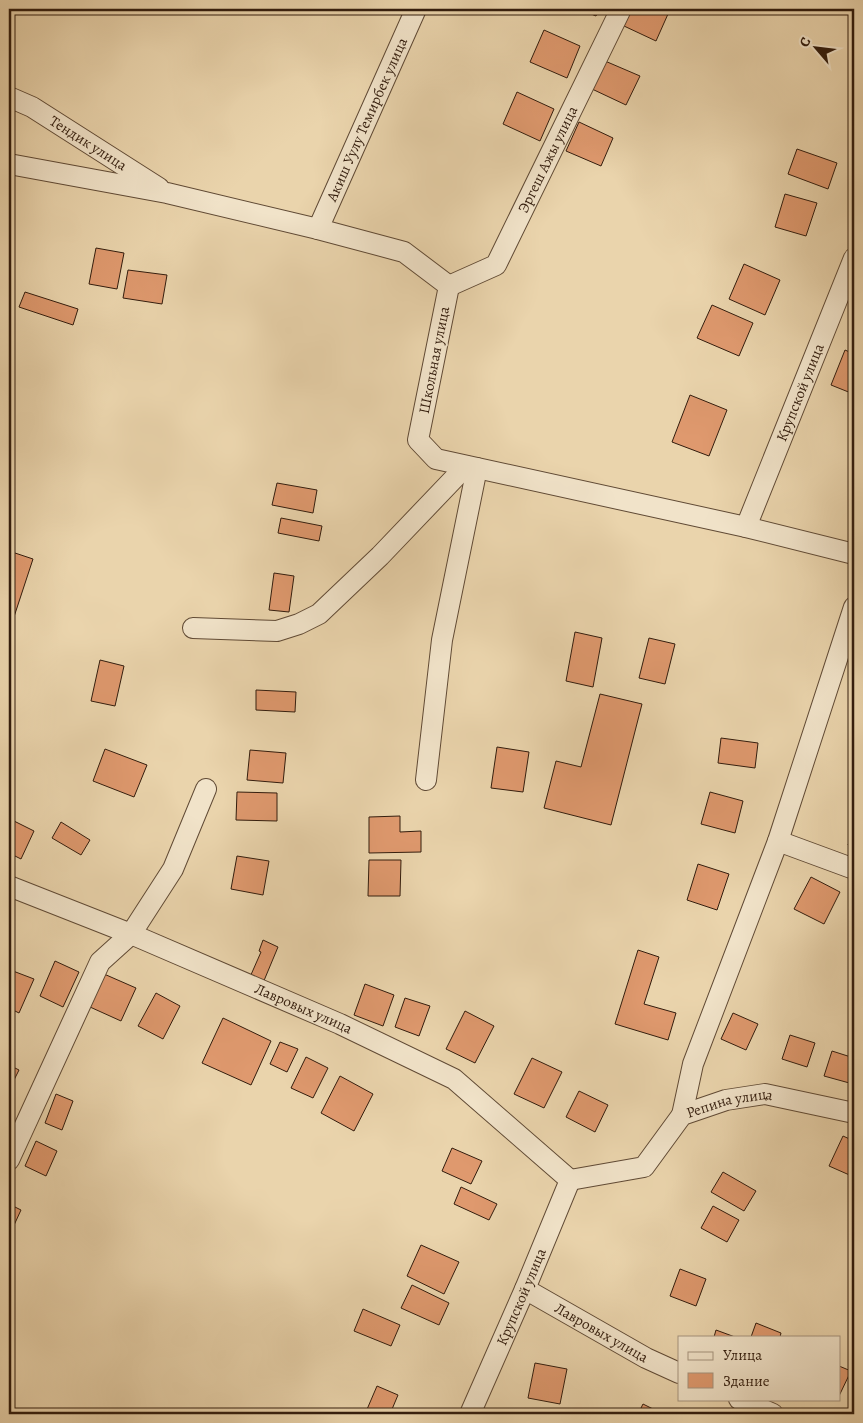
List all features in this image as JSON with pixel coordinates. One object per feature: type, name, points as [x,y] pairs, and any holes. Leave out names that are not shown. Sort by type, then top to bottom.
[{"type":"street","name":"Эргеш Ажы улица","points":[[449,286],[496,265],[621,9]]},
{"type":"street","name":"Акиш Уулу Темирбек улица","points":[[318,229],[412,10]]},
{"type":"street","name":"Тендик улица","points":[[9,96],[32,107],[167,193]]},
{"type":"street","name":"Школьная улица","points":[[9,164],[167,193],[318,229],[404,252],[449,286],[418,440],[436,459],[746,527],[854,554]]},
{"type":"street","name":"Крупской улица","points":[[746,527],[854,258]]},
{"type":"street","points":[[193,628],[277,631],[299,624],[319,614],[472,467]]},
{"type":"street","points":[[426,780],[442,640],[472,467]]},
{"type":"street","points":[[682,1115],[693,1064],[778,841],[854,607]]},
{"type":"street","points":[[9,1160],[100,962],[131,934],[173,869],[206,789]]},
{"type":"street","points":[[778,841],[854,869]]},
{"type":"street","name":"Лавровых улица","points":[[9,886],[131,934],[340,1024],[454,1080],[570,1180]]},
{"type":"street","name":"Репина улица","points":[[570,1180],[644,1167],[682,1115],[726,1100],[765,1094],[854,1114]]},
{"type":"street","name":"Крупской улица","points":[[470,1414],[570,1180]]},
{"type":"street","name":"Лавровых улица","points":[[525,1289],[646,1358],[678,1373]]},
{"type":"street","points":[[741,1400],[773,1414]]},
{"type":"building","points":[[579,9],[600,9],[596,16]]},
{"type":"building","points":[[632,9],[658,9],[668,14],[656,41],[624,26]]},
{"type":"building","points":[[544,30],[580,46],[567,78],[530,62]]},
{"type":"building","points":[[605,61],[640,76],[626,105],[592,89]]},
{"type":"building","points":[[517,92],[554,109],[540,141],[503,124]]},
{"type":"building","points":[[579,122],[613,138],[601,166],[566,151]]},
{"type":"building","points":[[797,149],[837,163],[828,189],[788,174]]},
{"type":"building","points":[[785,194],[817,203],[806,236],[775,227]]},
{"type":"building","points":[[96,248],[124,253],[117,289],[89,284]]},
{"type":"building","points":[[744,264],[780,280],[765,315],[729,299]]},
{"type":"building","points":[[128,270],[167,275],[162,304],[123,298]]},
{"type":"building","points":[[25,292],[78,309],[73,325],[19,307]]},
{"type":"building","points":[[712,305],[753,323],[739,356],[697,338]]},
{"type":"building","points":[[845,350],[854,354],[854,384],[851,393],[831,385]]},
{"type":"building","points":[[690,395],[727,410],[709,456],[672,442]]},
{"type":"building","points":[[277,483],[317,490],[313,513],[272,505]]},
{"type":"building","points":[[281,518],[322,526],[319,541],[278,533]]},
{"type":"building","points":[[9,551],[33,559],[9,632]]},
{"type":"building","points":[[274,573],[294,576],[289,612],[269,610]]},
{"type":"building","points":[[575,632],[602,638],[593,687],[566,681]]},
{"type":"building","points":[[649,638],[675,644],[665,684],[639,678]]},
{"type":"building","points":[[100,660],[124,666],[115,706],[91,701]]},
{"type":"building","points":[[256,690],[296,692],[295,712],[256,710]]},
{"type":"building","points":[[600,694],[642,704],[611,825],[544,808],[556,761],[581,767]]},
{"type":"building","points":[[721,738],[758,743],[755,768],[718,763]]},
{"type":"building","points":[[497,747],[529,752],[523,792],[491,788]]},
{"type":"building","points":[[105,749],[147,765],[134,797],[93,781]]},
{"type":"building","points":[[250,750],[286,753],[283,783],[247,780]]},
{"type":"building","points":[[237,792],[277,793],[277,821],[236,820]]},
{"type":"building","points":[[710,792],[743,801],[735,833],[701,824]]},
{"type":"building","points":[[400,816],[400,832],[421,831],[421,852],[369,853],[369,817]]},
{"type":"building","points":[[12,820],[34,831],[21,859],[9,853],[9,826]]},
{"type":"building","points":[[61,822],[90,840],[81,855],[52,838]]},
{"type":"building","points":[[854,827],[854,847],[848,845]]},
{"type":"building","points":[[237,856],[269,861],[263,895],[231,889]]},
{"type":"building","points":[[369,860],[401,860],[400,896],[368,896]]},
{"type":"building","points":[[698,864],[729,874],[717,910],[687,900]]},
{"type":"building","points":[[811,877],[840,892],[824,924],[794,909]]},
{"type":"building","points":[[263,940],[278,947],[263,983],[250,977],[261,952],[259,951]]},
{"type":"building","points":[[638,950],[659,957],[644,1004],[676,1013],[668,1040],[615,1024]]},
{"type":"building","points":[[55,961],[79,972],[63,1007],[40,996]]},
{"type":"building","points":[[13,971],[34,979],[19,1013],[9,1008],[9,982]]},
{"type":"building","points":[[104,974],[136,988],[121,1021],[90,1007]]},
{"type":"building","points":[[365,984],[394,995],[383,1026],[354,1015]]},
{"type":"building","points":[[156,993],[180,1006],[163,1039],[138,1026]]},
{"type":"building","points":[[405,998],[430,1006],[419,1036],[395,1027]]},
{"type":"building","points":[[465,1011],[494,1026],[475,1063],[446,1049]]},
{"type":"building","points":[[733,1013],[758,1024],[746,1050],[721,1039]]},
{"type":"building","points":[[223,1018],[271,1041],[251,1085],[202,1063]]},
{"type":"building","points":[[790,1035],[815,1043],[807,1067],[782,1059]]},
{"type":"building","points":[[280,1042],[298,1049],[287,1072],[270,1064]]},
{"type":"building","points":[[832,1051],[854,1058],[853,1084],[824,1076]]},
{"type":"building","points":[[306,1057],[328,1068],[313,1098],[291,1088]]},
{"type":"building","points":[[532,1058],[562,1072],[544,1108],[514,1094]]},
{"type":"building","points":[[9,1065],[19,1070],[9,1090]]},
{"type":"building","points":[[340,1076],[373,1094],[354,1131],[321,1113]]},
{"type":"building","points":[[579,1091],[608,1105],[595,1132],[566,1117]]},
{"type":"building","points":[[56,1094],[73,1101],[62,1130],[45,1123]]},
{"type":"building","points":[[843,1136],[854,1141],[854,1177],[829,1166]]},
{"type":"building","points":[[36,1141],[57,1151],[46,1176],[25,1166]]},
{"type":"building","points":[[452,1148],[482,1161],[471,1184],[442,1171]]},
{"type":"building","points":[[723,1172],[756,1191],[744,1211],[711,1192]]},
{"type":"building","points":[[461,1187],[497,1204],[489,1220],[454,1204]]},
{"type":"building","points":[[9,1204],[21,1210],[9,1236]]},
{"type":"building","points":[[713,1206],[739,1220],[727,1242],[701,1228]]},
{"type":"building","points":[[421,1245],[459,1262],[444,1294],[407,1276]]},
{"type":"building","points":[[680,1269],[706,1279],[696,1306],[670,1296]]},
{"type":"building","points":[[412,1285],[449,1303],[439,1325],[401,1308]]},
{"type":"building","points":[[363,1309],[400,1325],[391,1346],[354,1331]]},
{"type":"building","points":[[756,1323],[781,1333],[780,1336],[751,1336]]},
{"type":"building","points":[[716,1330],[732,1336],[714,1336]]},
{"type":"building","points":[[535,1363],[567,1369],[560,1404],[528,1398]]},
{"type":"building","points":[[840,1366],[851,1371],[840,1394]]},
{"type":"building","points":[[377,1386],[398,1395],[390,1414],[365,1414]]},
{"type":"building","points":[[643,1404],[663,1414],[638,1414]]}]
